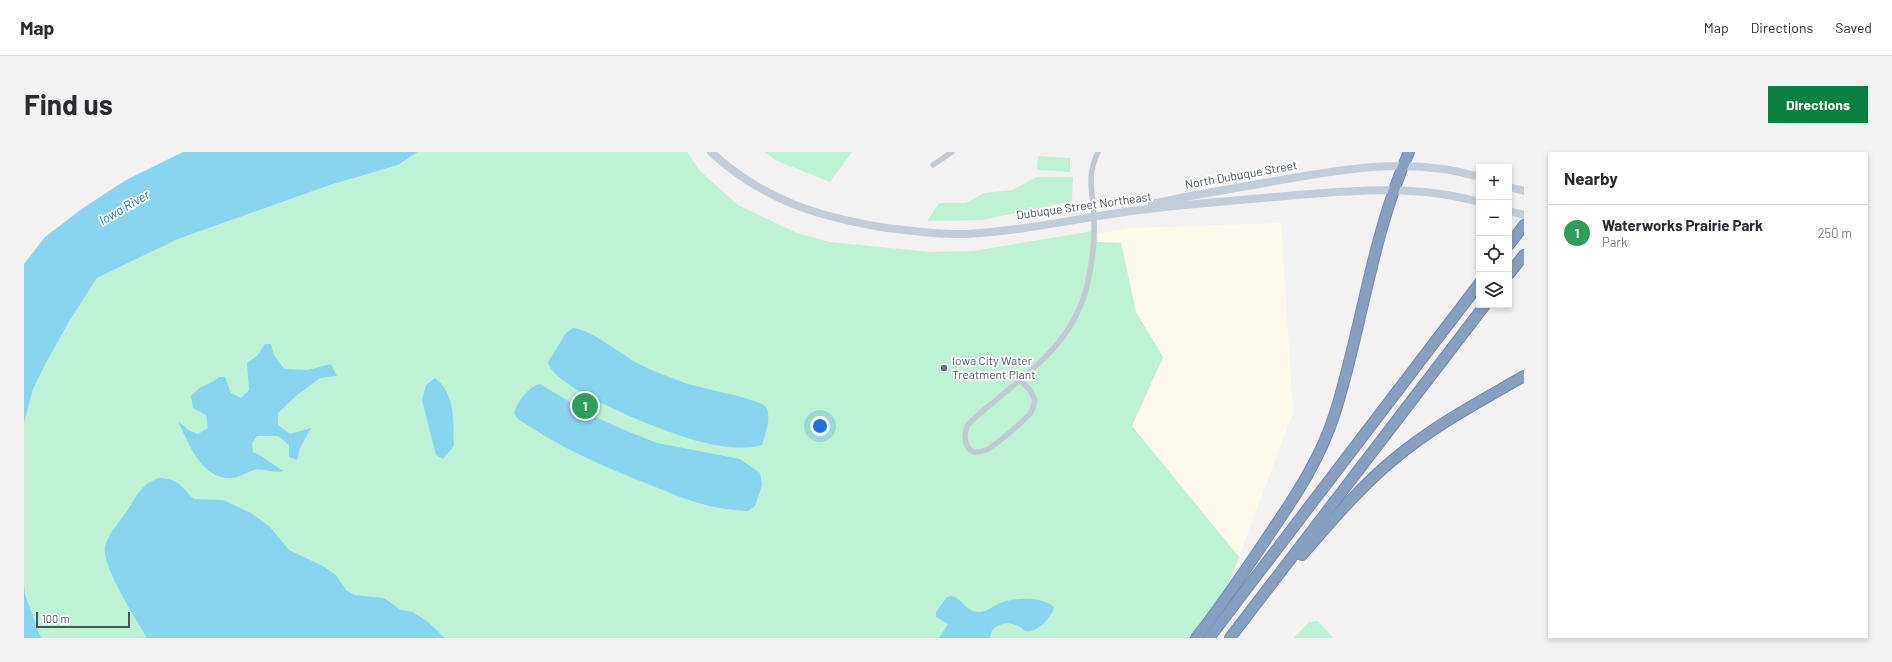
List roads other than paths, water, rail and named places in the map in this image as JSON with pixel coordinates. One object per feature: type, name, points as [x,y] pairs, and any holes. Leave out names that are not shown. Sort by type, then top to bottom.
[{"type":"highway","points":[[1196,638],[1248,568],[1305,481],[1319,454],[1335,413],[1393,189],[1409,152]]},
{"type":"highway","points":[[1512,241],[1524,225]]},
{"type":"highway","points":[[1511,272],[1524,255]]},
{"type":"highway","points":[[1209,638],[1476,288]]},
{"type":"highway","points":[[1233,634],[1483,308]]},
{"type":"highway","points":[[1233,634],[1349,502],[1373,477],[1411,445],[1433,430],[1524,376]]},
{"type":"main road","name":"Dubuque Street Northeast","points":[[711,152],[758,187],[785,202],[818,214],[859,224],[911,231],[965,234],[1041,226],[1104,215],[1200,204],[1323,193],[1393,189],[1442,194],[1476,201]]},
{"type":"main road","name":"North Dubuque Street","points":[[1104,215],[1158,202],[1316,174],[1362,168],[1402,166],[1437,168],[1476,176]]},
{"type":"main road","points":[[1512,212],[1524,215]]},
{"type":"street","points":[[933,164],[952,152]]},
{"type":"street","points":[[1021,381],[1030,390],[1035,400],[1031,412],[988,450],[979,452],[970,450],[964,444],[964,434],[967,426],[1021,381],[1048,356],[1067,331],[1079,309],[1086,287],[1090,266],[1094,217],[1090,181],[1098,152]]},
{"type":"water","name":"Iowa River","points":[[183,152],[418,152],[398,165],[330,185],[178,239],[97,278],[70,320],[47,361],[33,389],[24,423],[24,264],[45,237],[83,208],[126,180]]},
{"type":"water","points":[[573,328],[588,333],[605,342],[637,363],[661,374],[685,383],[741,397],[766,407],[768,411],[768,421],[762,445],[754,447],[732,447],[710,444],[688,438],[616,410],[591,398],[570,385],[555,373],[548,362],[566,333]]},
{"type":"water","points":[[265,344],[271,344],[274,355],[284,369],[308,370],[331,364],[337,376],[320,378],[296,396],[278,413],[278,425],[290,434],[311,428],[300,448],[297,460],[289,457],[289,445],[278,436],[257,436],[252,443],[253,452],[284,471],[276,472],[254,470],[233,478],[213,474],[198,459],[192,450],[178,421],[188,430],[198,434],[208,428],[206,415],[193,408],[191,396],[201,387],[219,377],[225,377],[231,393],[241,398],[249,390],[247,363],[257,356]]},
{"type":"water","points":[[435,378],[447,392],[453,418],[454,446],[443,459],[436,455],[422,400],[426,385]]},
{"type":"water","points":[[540,384],[595,417],[657,443],[740,459],[760,473],[762,485],[755,506],[748,511],[733,510],[708,506],[696,502],[614,470],[565,447],[533,429],[518,419],[514,413],[524,395],[531,388]]},
{"type":"water","points":[[159,478],[176,482],[194,499],[223,500],[251,513],[270,527],[289,550],[323,566],[336,575],[346,590],[354,595],[384,598],[401,610],[413,612],[428,622],[445,638],[147,638],[128,606],[108,566],[105,555],[105,547],[112,531],[141,490],[153,480]]},
{"type":"water","points":[[24,580],[25,594],[41,638],[24,638]]},
{"type":"water","points":[[952,596],[970,610],[978,612],[986,611],[995,605],[1004,602],[1019,599],[1035,599],[1048,603],[1054,607],[1047,620],[1034,630],[1025,631],[1020,627],[1005,623],[992,630],[990,638],[939,638],[948,624],[936,617],[936,612],[947,597]]},
{"type":"place","name":"Iowa City Water Treatment Plant","points":[[944,368]]},
{"type":"place","name":"Waterworks Prairie Park","points":[[585,406]]}]
